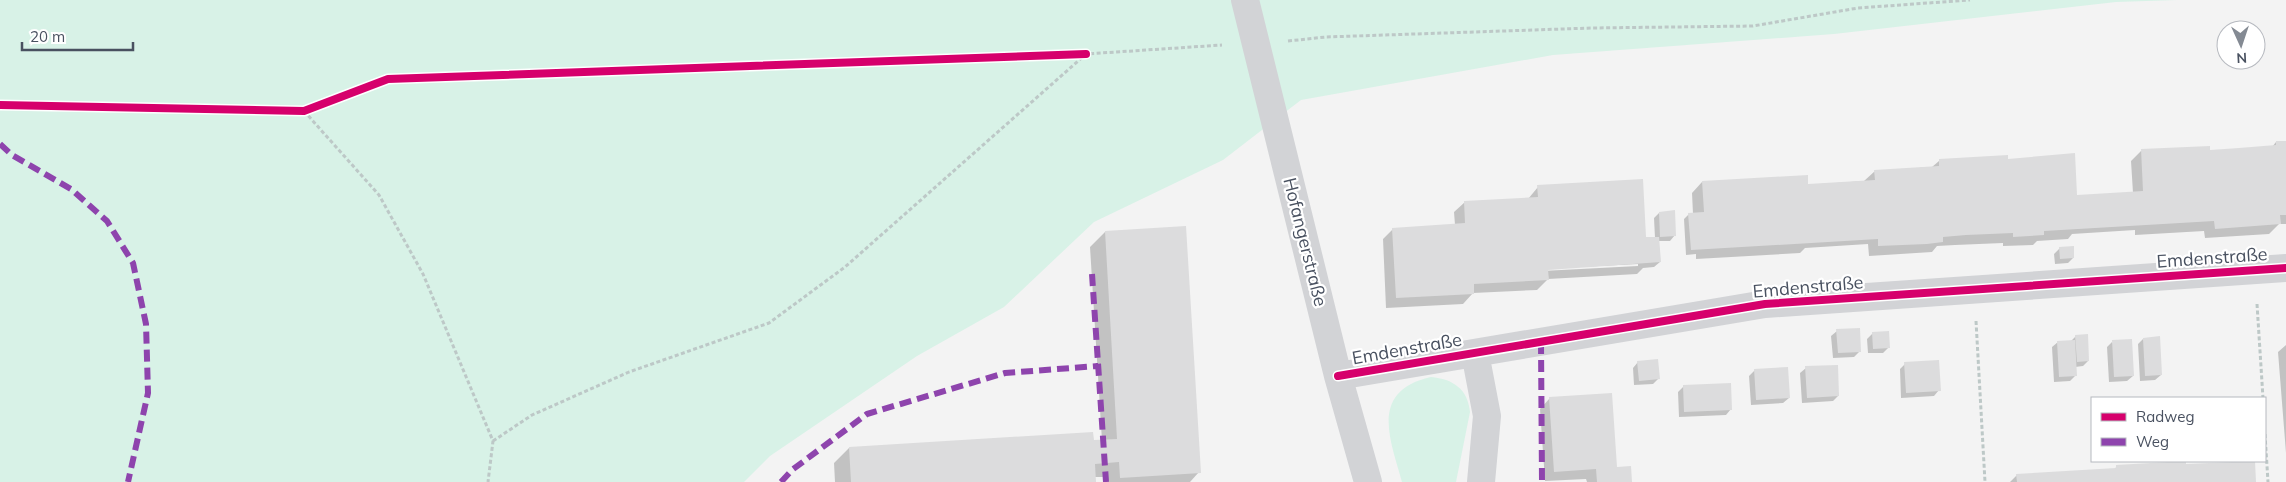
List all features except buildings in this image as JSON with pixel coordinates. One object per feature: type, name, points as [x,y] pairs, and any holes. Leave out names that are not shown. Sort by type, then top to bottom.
[{"type":"street","name":"Hofangerstraße","points":[[1245,0],[1338,376],[1368,482]]},
{"type":"street","name":"Emdenstraße","points":[[1338,376],[1765,304],[1974,288],[2286,268]]},
{"type":"street","points":[[1475,353],[1487,416],[1481,482]]},
{"type":"path","points":[[493,441],[532,415],[628,372],[769,323],[845,268],[1086,54],[1256,44],[1326,37],[1592,28],[1753,26],[1858,8],[1970,0]]},
{"type":"path","points":[[304,111],[379,195],[423,274],[493,441],[488,482]]},
{"type":"path","points":[[2255,270],[2263,397]]},
{"type":"path","points":[[1974,288],[1985,482]]},
{"type":"path","points":[[2266,450],[2268,482]]},
{"type":"green space","points":[[0,0],[2177,0],[2116,2],[1834,34],[1553,55],[1301,100],[1223,160],[1094,222],[1004,307],[917,356],[770,456],[744,482],[0,482]]},
{"type":"green space","points":[[1431,377],[1446,380],[1458,387],[1463,391],[1469,404],[1470,412],[1456,482],[1402,482],[1390,434],[1389,419],[1391,405],[1399,393],[1411,384]]},
{"type":"marked path","points":[[0,144],[12,155],[71,189],[107,221],[133,263],[146,324],[148,393],[128,482]]},
{"type":"marked path","points":[[1092,274],[1106,482]]},
{"type":"marked path","points":[[1541,342],[1542,482]]},
{"type":"marked path","points":[[781,482],[792,470],[867,414],[1005,373],[1098,366]]},
{"type":"cycle path","points":[[0,105],[304,111],[388,79],[1086,54]]},
{"type":"cycle path","points":[[1338,376],[1765,304],[2286,268]]}]
